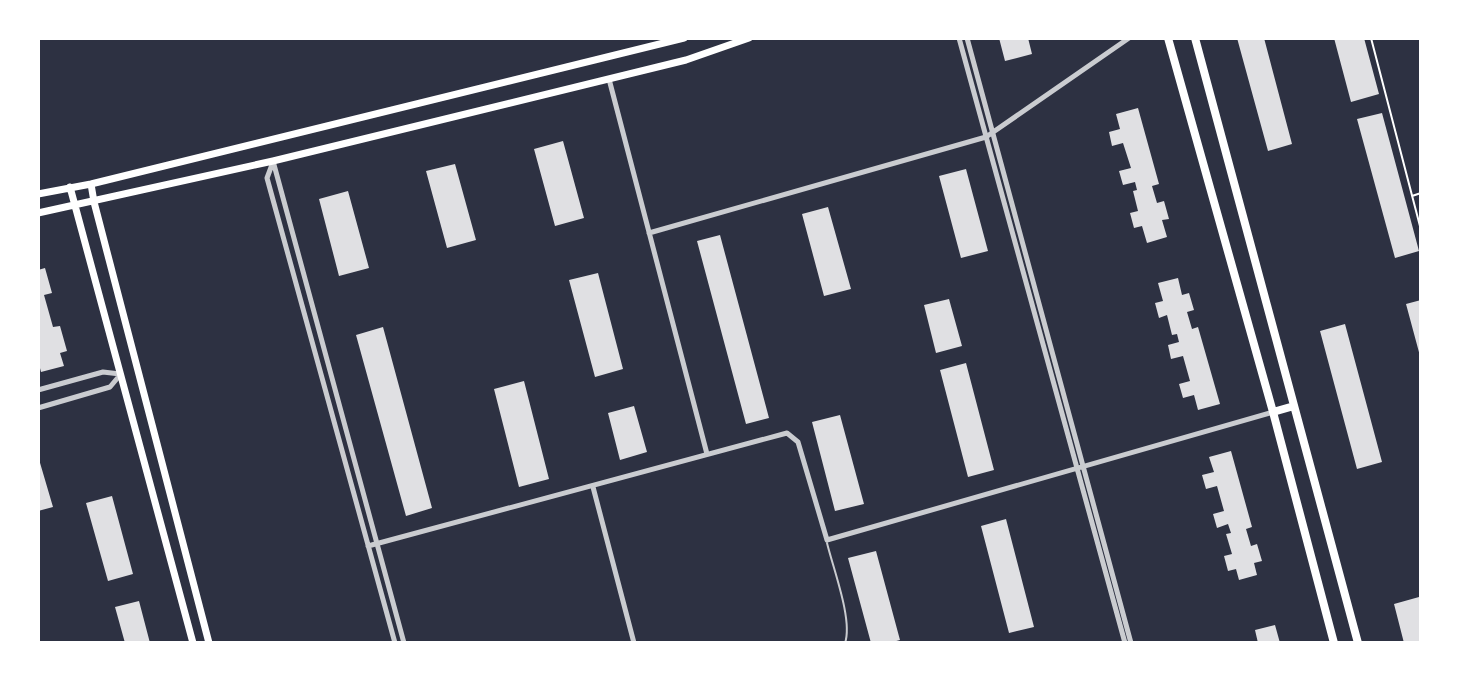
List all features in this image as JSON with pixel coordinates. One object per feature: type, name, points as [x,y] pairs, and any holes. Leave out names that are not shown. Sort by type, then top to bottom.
[{"type":"main road","points":[[38,194],[91,184],[684,38]]},
{"type":"main road","points":[[38,213],[273,161],[609,79],[686,60],[749,38]]},
{"type":"main road","points":[[1168,38],[1334,643]]},
{"type":"main road","points":[[1195,38],[1358,643]]},
{"type":"main road","points":[[91,184],[209,643]]},
{"type":"main road","points":[[70,187],[193,643]]},
{"type":"main road","points":[[1273,412],[1294,406]]},
{"type":"street","points":[[959,38],[1131,643]]},
{"type":"street","points":[[967,38],[1125,643]]},
{"type":"street","points":[[649,233],[986,137],[1129,38]]},
{"type":"street","points":[[609,79],[707,454]]},
{"type":"street","points":[[273,161],[404,643]]},
{"type":"street","points":[[273,161],[267,178],[395,643]]},
{"type":"street","points":[[38,390],[103,372],[121,374]]},
{"type":"street","points":[[38,408],[110,387],[121,374]]},
{"type":"street","points":[[368,546],[787,433],[798,442],[827,540],[1273,412]]},
{"type":"street","points":[[593,487],[634,643]]},
{"type":"lane","points":[[827,540],[846,622],[845,643]]},
{"type":"path","points":[[1371,38],[1421,230]]},
{"type":"path","points":[[1412,196],[1421,193]]},
{"type":"building","points":[[999,38],[1028,38],[1032,54],[1005,61]]},
{"type":"building","points":[[1237,38],[1264,38],[1292,144],[1268,151]]},
{"type":"building","points":[[1334,38],[1364,38],[1379,94],[1351,102]]},
{"type":"building","points":[[1138,108],[1159,184],[1152,186],[1157,203],[1164,201],[1169,219],[1162,220],[1167,237],[1147,243],[1142,226],[1134,228],[1130,213],[1138,211],[1133,191],[1137,190],[1135,182],[1123,185],[1119,171],[1131,168],[1123,143],[1112,146],[1109,132],[1120,129],[1116,114]]},
{"type":"building","points":[[1382,113],[1419,251],[1395,258],[1357,119]]},
{"type":"building","points":[[563,141],[584,218],[555,226],[534,149]]},
{"type":"building","points":[[455,164],[476,240],[447,248],[426,171]]},
{"type":"building","points":[[966,169],[988,251],[961,258],[939,176]]},
{"type":"building","points":[[348,191],[369,268],[339,276],[319,199]]},
{"type":"building","points":[[828,207],[851,289],[824,296],[802,214]]},
{"type":"building","points":[[720,235],[769,418],[746,424],[697,241]]},
{"type":"building","points":[[45,268],[52,293],[44,295],[53,327],[60,326],[67,351],[60,353],[64,366],[41,372],[38,360],[38,270]]},
{"type":"building","points":[[598,273],[623,369],[595,377],[569,280]]},
{"type":"building","points":[[1178,278],[1182,295],[1189,293],[1194,310],[1187,312],[1192,329],[1198,327],[1220,404],[1198,410],[1194,395],[1183,398],[1179,384],[1190,381],[1183,356],[1171,359],[1168,345],[1179,342],[1177,334],[1172,335],[1167,315],[1159,318],[1155,303],[1163,301],[1158,283]]},
{"type":"building","points":[[949,299],[962,346],[936,353],[924,305]]},
{"type":"building","points":[[1421,300],[1421,356],[1420,356],[1406,304]]},
{"type":"building","points":[[1345,324],[1382,462],[1357,469],[1320,331]]},
{"type":"building","points":[[383,327],[432,508],[406,516],[356,335]]},
{"type":"building","points":[[966,363],[994,470],[968,477],[940,370]]},
{"type":"building","points":[[524,381],[549,479],[519,487],[494,389]]},
{"type":"building","points":[[634,406],[647,452],[620,460],[608,413]]},
{"type":"building","points":[[840,415],[864,504],[835,511],[812,422]]},
{"type":"building","points":[[1231,451],[1252,527],[1246,529],[1251,546],[1257,544],[1262,561],[1254,563],[1257,575],[1239,580],[1236,569],[1228,571],[1224,556],[1232,554],[1226,534],[1231,533],[1228,524],[1217,528],[1213,514],[1224,511],[1217,486],[1206,489],[1202,475],[1214,472],[1209,457]]},
{"type":"building","points":[[38,456],[53,507],[38,511]]},
{"type":"building","points":[[112,496],[133,574],[108,581],[86,503]]},
{"type":"building","points":[[1006,519],[1034,627],[1009,633],[981,526]]},
{"type":"building","points":[[876,551],[900,640],[889,643],[871,643],[848,558]]},
{"type":"building","points":[[1419,597],[1421,643],[1404,643],[1394,604]]},
{"type":"building","points":[[139,601],[150,643],[125,643],[115,607]]},
{"type":"building","points":[[1275,625],[1280,643],[1258,643],[1255,630]]}]
